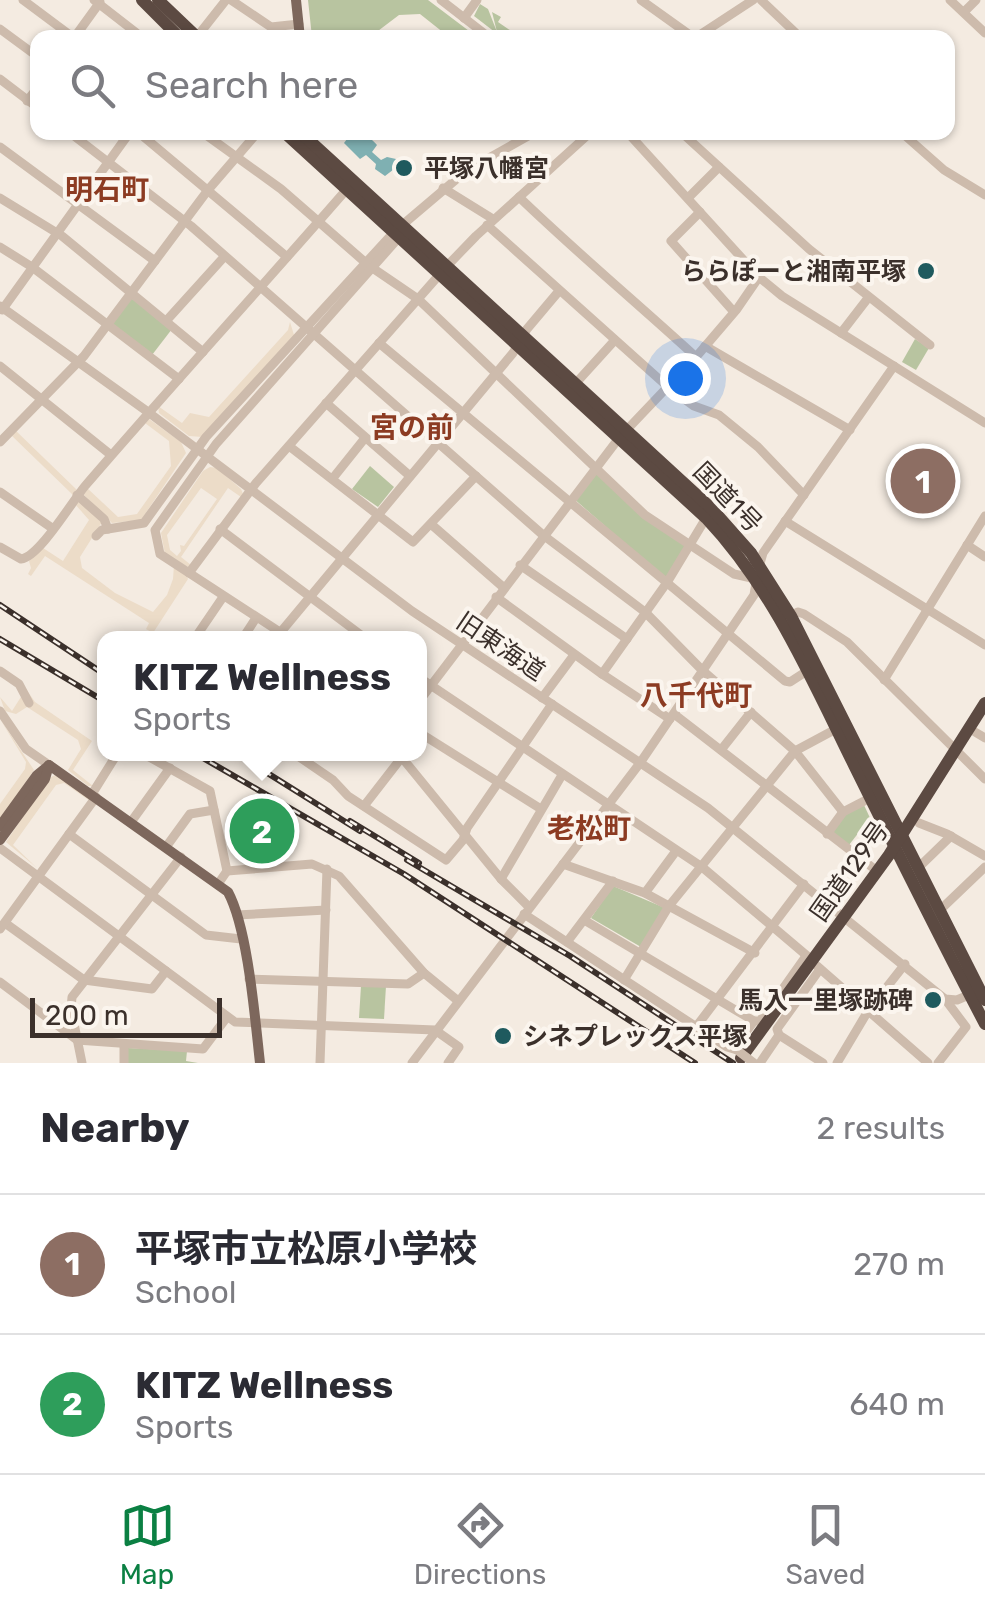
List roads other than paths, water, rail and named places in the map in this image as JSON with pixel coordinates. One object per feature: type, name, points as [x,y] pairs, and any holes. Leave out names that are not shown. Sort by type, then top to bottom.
[{"type":"highway","points":[[142,0],[172,30]]},
{"type":"highway","points":[[158,0],[190,30]]},
{"type":"highway","name":"国道1号","points":[[293,140],[347,189],[403,228]]},
{"type":"highway","name":"国道1号","points":[[305,140],[393,216],[520,341],[720,518],[756,560],[762,583],[870,798],[918,868],[980,997],[985,1024]]},
{"type":"highway","name":"国道1号","points":[[520,341],[576,383],[706,518],[756,560]]},
{"type":"highway","name":"国道1号","points":[[762,583],[791,616],[901,845],[980,997]]},
{"type":"highway","name":"国道129号","points":[[745,1057],[919,823],[985,703]]},
{"type":"highway","name":"国道129号","points":[[848,918],[877,871],[901,845],[958,752],[980,735],[985,715]]},
{"type":"main road","points":[[296,0],[299,30]]},
{"type":"main road","points":[[302,140],[326,169]]},
{"type":"main road","points":[[49,765],[228,892],[237,916],[249,979],[260,1063]]},
{"type":"main road","points":[[0,826],[37,775],[49,765]]},
{"type":"main road","points":[[0,840],[45,778],[49,765]]},
{"type":"street","points":[[23,0],[63,30]]},
{"type":"street","points":[[203,30],[228,0],[271,27],[299,24]]},
{"type":"street","points":[[442,0],[480,30]]},
{"type":"street","points":[[464,18],[477,0]]},
{"type":"street","points":[[641,0],[683,30]]},
{"type":"street","points":[[706,30],[753,0]]},
{"type":"street","points":[[761,0],[792,30]]},
{"type":"street","points":[[950,0],[985,33]]},
{"type":"street","points":[[964,12],[976,0]]},
{"type":"street","points":[[79,30],[98,1],[133,30]]},
{"type":"street","points":[[0,29],[30,51]]},
{"type":"street","points":[[0,79],[28,100],[30,97]]},
{"type":"street","points":[[79,140],[185,222],[543,534],[645,612],[703,671],[795,751],[843,812]]},
{"type":"street","points":[[1,309],[124,140]]},
{"type":"street","points":[[148,140],[288,256]]},
{"type":"street","points":[[213,140],[320,220],[370,266],[418,299],[645,515],[734,574],[762,583],[640,763],[412,1063]]},
{"type":"street","points":[[0,442],[77,362],[251,140]]},
{"type":"street","points":[[96,536],[108,529],[144,523],[196,449],[403,228],[443,188],[520,140]]},
{"type":"street","points":[[189,573],[251,489],[444,270],[490,222],[582,140]]},
{"type":"street","points":[[634,140],[759,277],[782,296],[985,423]]},
{"type":"street","points":[[690,140],[868,298],[930,346]]},
{"type":"street","points":[[910,140],[944,170],[985,195]]},
{"type":"street","points":[[0,147],[155,261]]},
{"type":"street","points":[[688,198],[719,167]]},
{"type":"street","points":[[443,188],[490,222],[668,387],[694,406],[719,415],[758,447],[804,495]]},
{"type":"street","points":[[0,547],[21,559],[30,558],[77,495],[148,412],[347,189]]},
{"type":"street","points":[[518,197],[696,357]]},
{"type":"street","points":[[0,198],[57,233],[203,352]]},
{"type":"street","points":[[700,212],[671,240],[734,312]]},
{"type":"street","points":[[0,246],[178,379]]},
{"type":"street","points":[[166,320],[224,257]]},
{"type":"street","points":[[427,690],[595,468],[696,357],[759,277]]},
{"type":"street","points":[[287,631],[309,598],[495,374],[559,290]]},
{"type":"street","points":[[841,333],[868,298]]},
{"type":"street","name":"旧東海道","points":[[1,309],[148,412],[462,644],[733,828],[946,999]]},
{"type":"street","points":[[276,631],[160,554],[157,526],[206,456],[309,332]]},
{"type":"street","points":[[576,383],[615,340]]},
{"type":"street","points":[[379,343],[785,681],[790,682],[807,670]]},
{"type":"street","points":[[705,346],[850,430]]},
{"type":"street","points":[[0,366],[111,456]]},
{"type":"street","points":[[756,560],[894,366]]},
{"type":"street","points":[[326,403],[410,476]]},
{"type":"street","points":[[333,478],[364,438]]},
{"type":"street","points":[[289,446],[412,542],[476,476]]},
{"type":"street","points":[[0,492],[52,528]]},
{"type":"street","points":[[77,495],[104,520],[108,529]]},
{"type":"street","points":[[884,680],[985,516]]},
{"type":"street","points":[[602,674],[668,582],[706,518]]},
{"type":"street","points":[[785,521],[985,645]]},
{"type":"street","points":[[432,525],[504,587]]},
{"type":"street","points":[[220,529],[354,631]]},
{"type":"street","points":[[967,546],[985,557]]},
{"type":"street","points":[[520,565],[626,639]]},
{"type":"street","points":[[201,631],[223,597]]},
{"type":"street","points":[[496,597],[602,674],[721,750],[877,871]]},
{"type":"street","points":[[791,616],[804,614],[841,636],[985,779]]},
{"type":"street","points":[[248,631],[256,618]]},
{"type":"street","points":[[542,698],[574,654]]},
{"type":"street","points":[[0,671],[18,684],[29,703]]},
{"type":"street","points":[[427,684],[702,867],[928,1063]]},
{"type":"street","points":[[307,761],[364,806],[446,860],[552,704]]},
{"type":"street","points":[[721,750],[751,712]]},
{"type":"street","points":[[2,715],[26,749],[49,765]]},
{"type":"street","points":[[624,980],[669,906],[795,751],[836,729]]},
{"type":"street","points":[[427,737],[541,809]]},
{"type":"street","points":[[114,761],[69,834],[2,926],[84,980],[152,990],[166,972]]},
{"type":"street","points":[[157,761],[210,791],[227,871],[218,884]]},
{"type":"street","points":[[364,806],[396,761]]},
{"type":"street","points":[[405,761],[527,911],[567,942],[745,1057]]},
{"type":"street","points":[[131,822],[170,768]]},
{"type":"street","points":[[500,878],[562,775]]},
{"type":"street","points":[[827,834],[843,812],[870,798]]},
{"type":"street","points":[[166,846],[190,814],[214,810]]},
{"type":"street","points":[[919,823],[985,856]]},
{"type":"street","points":[[69,834],[206,936],[241,939]]},
{"type":"street","points":[[918,868],[951,836]]},
{"type":"street","points":[[0,848],[236,1022],[435,1030],[460,1046],[448,1063]]},
{"type":"street","points":[[645,893],[676,850]]},
{"type":"street","points":[[82,1063],[71,1003],[84,980],[181,858]]},
{"type":"street","points":[[227,871],[312,864],[339,876],[424,974],[458,1000]]},
{"type":"street","points":[[563,864],[645,893],[754,953]]},
{"type":"street","points":[[939,911],[985,868]]},
{"type":"street","points":[[320,1063],[326,870]]},
{"type":"street","points":[[567,942],[613,882]]},
{"type":"street","points":[[696,1027],[804,884]]},
{"type":"street","points":[[237,916],[326,910]]},
{"type":"street","points":[[584,920],[754,1021],[760,1021],[814,963]]},
{"type":"street","points":[[814,963],[777,1029],[779,1035],[823,1063]]},
{"type":"street","points":[[836,1063],[868,1011],[905,964]]},
{"type":"street","points":[[249,979],[408,984],[424,974]]},
{"type":"street","points":[[0,982],[77,1040],[203,1049]]},
{"type":"street","points":[[938,1063],[964,1033],[964,1022],[946,999],[980,997]]},
{"type":"street","points":[[201,1063],[203,1049],[227,1017]]},
{"type":"street","points":[[745,1057],[754,1021]]},
{"type":"street","points":[[745,1057],[779,1035]]},
{"type":"street","points":[[124,1044],[124,1063]]},
{"type":"water","points":[[372,140],[377,145],[372,152],[381,160],[396,159],[398,166],[385,176],[366,155],[360,159],[344,143]]},
{"type":"railway","points":[[0,605],[97,669]]},
{"type":"railway","points":[[0,639],[97,697]]},
{"type":"railway","points":[[208,761],[404,874],[695,1063]]},
{"type":"railway","points":[[248,761],[360,831]]},
{"type":"railway","points":[[350,821],[419,863]]},
{"type":"railway","points":[[407,860],[570,956],[733,1063]]},
{"type":"place","name":"平塚八幡宮","points":[[404,168]]},
{"type":"place","name":"ららぽーと湘南平塚","points":[[926,271]]},
{"type":"place","name":"平塚市立松原小学校","points":[[923,481]]},
{"type":"place","name":"KITZ Wellness","points":[[262,831]]},
{"type":"place","name":"馬入一里塚跡碑","points":[[933,1000]]},
{"type":"place","name":"シネプレックス平塚","points":[[503,1036]]},
{"type":"district","name":"明石町","points":[[107,189]]},
{"type":"district","name":"宮の前","points":[[412,427]]},
{"type":"district","name":"八千代町","points":[[696,695]]},
{"type":"district","name":"老松町","points":[[589,828]]}]
